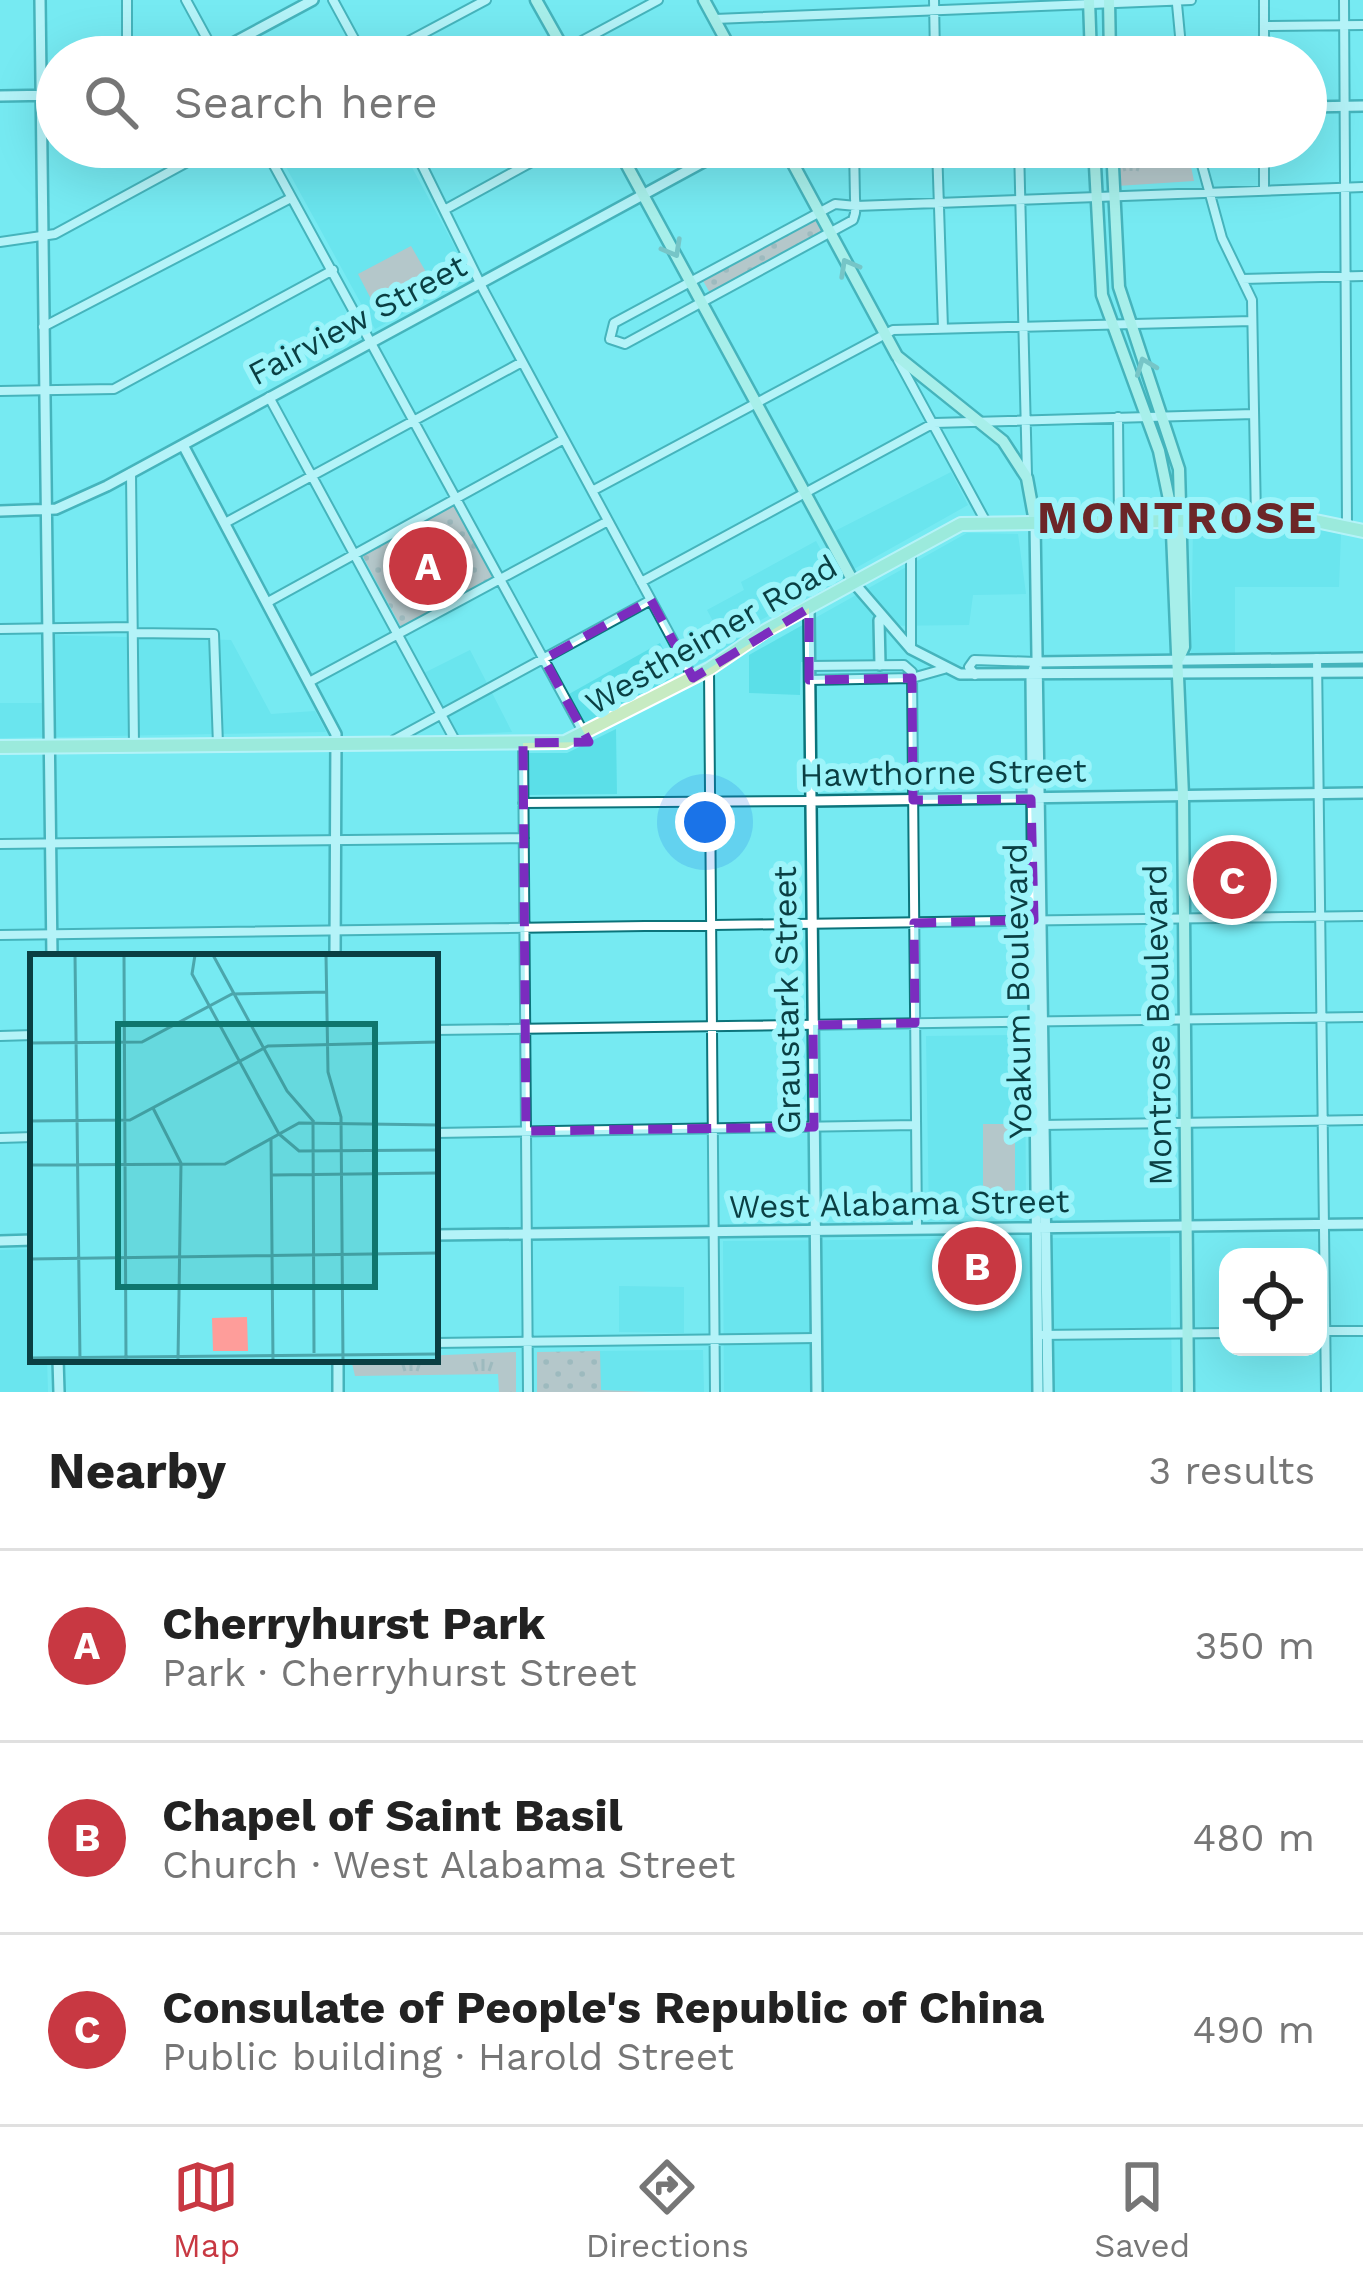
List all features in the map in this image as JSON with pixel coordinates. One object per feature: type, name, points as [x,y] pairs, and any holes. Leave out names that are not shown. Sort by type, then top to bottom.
[{"type":"main road","points":[[536,0],[557,36]]},
{"type":"main road","points":[[704,0],[722,36]]},
{"type":"main road","points":[[1089,3],[1090,36]]},
{"type":"main road","points":[[1109,3],[1110,36]]},
{"type":"main road","points":[[628,168],[854,583]]},
{"type":"main road","points":[[795,168],[897,356],[1003,441],[1027,478],[1035,522]]},
{"type":"main road","name":"Montrose Boulevard","points":[[1094,168],[1097,266],[1110,323],[1159,451],[1177,520]]},
{"type":"main road","name":"Montrose Boulevard","points":[[1112,168],[1114,256],[1128,322],[1165,416],[1179,470],[1174,647],[1179,664],[1183,796],[1188,1392]]},
{"type":"main road","name":"Westheimer Road","points":[[0,747],[523,743],[586,736],[951,528],[986,522],[1256,520],[1363,531]]},
{"type":"street","points":[[40,0],[40,36]]},
{"type":"street","points":[[127,0],[128,36]]},
{"type":"street","points":[[186,0],[203,36]]},
{"type":"street","points":[[249,36],[313,0]]},
{"type":"street","points":[[333,0],[353,36]]},
{"type":"street","points":[[418,36],[486,0]]},
{"type":"street","points":[[597,36],[658,0]]},
{"type":"street","points":[[714,19],[934,5],[1177,4],[1191,0]]},
{"type":"street","points":[[1264,0],[1264,36]]},
{"type":"street","points":[[1344,0],[1346,526]]},
{"type":"street","points":[[1177,4],[1180,36]]},
{"type":"street","points":[[934,5],[934,36]]},
{"type":"street","points":[[1264,26],[1363,25]]},
{"type":"street","points":[[0,96],[36,95]]},
{"type":"street","points":[[1327,106],[1363,106]]},
{"type":"street","points":[[42,168],[52,954]]},
{"type":"street","points":[[0,242],[42,240],[176,168]]},
{"type":"street","points":[[275,168],[586,736]]},
{"type":"street","points":[[424,168],[692,677]]},
{"type":"street","points":[[446,209],[521,168]]},
{"type":"street","name":"Fairview Street","points":[[0,511],[46,510],[131,473],[692,168]]},
{"type":"street","points":[[855,168],[856,206],[854,220],[626,344],[610,339],[614,323],[836,203],[856,206],[1363,187]]},
{"type":"street","points":[[938,168],[943,328]]},
{"type":"street","points":[[1019,168],[1027,478]]},
{"type":"street","points":[[1202,168],[1252,300],[1256,520]]},
{"type":"street","points":[[1264,168],[1264,188]]},
{"type":"street","points":[[43,327],[292,199]]},
{"type":"street","points":[[0,392],[114,388],[333,270]]},
{"type":"street","points":[[1242,279],[1363,276]]},
{"type":"street","points":[[592,491],[884,332],[1252,321]]},
{"type":"street","points":[[897,356],[986,522]]},
{"type":"street","points":[[225,523],[523,362]]},
{"type":"street","points":[[269,397],[457,744]]},
{"type":"street","points":[[641,582],[934,423],[1254,414]]},
{"type":"street","points":[[1118,417],[1119,521]]},
{"type":"street","points":[[1346,436],[1363,436]]},
{"type":"street","points":[[268,602],[564,440]]},
{"type":"street","points":[[183,445],[336,734],[335,954]]},
{"type":"street","points":[[131,473],[134,745]]},
{"type":"street","points":[[311,681],[608,521]]},
{"type":"street","name":"Yoakum Boulevard","points":[[1035,522],[1042,1335],[1038,1392]]},
{"type":"street","points":[[911,550],[911,649]]},
{"type":"street","points":[[854,583],[911,649],[944,669],[975,675],[1036,676],[1179,664],[1363,658]]},
{"type":"street","points":[[386,745],[651,600]]},
{"type":"street","name":"Graustark Street","points":[[808,608],[817,1392]]},
{"type":"street","points":[[878,614],[880,665]]},
{"type":"street","points":[[0,629],[209,632],[217,638],[218,745]]},
{"type":"street","points":[[1317,658],[1323,1248]]},
{"type":"street","points":[[975,675],[969,667],[974,660],[1363,672]]},
{"type":"street","points":[[809,665],[910,667],[917,1229]]},
{"type":"street","points":[[709,669],[715,1392]]},
{"type":"street","points":[[809,680],[912,678],[944,669]]},
{"type":"street","points":[[523,743],[529,1392]]},
{"type":"street","name":"Hawthorne Street","points":[[523,803],[1363,794]]},
{"type":"street","points":[[0,844],[524,838]]},
{"type":"street","points":[[0,934],[1363,916]]},
{"type":"street","points":[[438,1030],[1363,1017]]},
{"type":"street","points":[[0,1036],[30,1035]]},
{"type":"street","points":[[1040,1125],[1363,1120]]},
{"type":"street","points":[[438,1132],[916,1125]]},
{"type":"street","points":[[0,1138],[30,1137]]},
{"type":"street","name":"West Alabama Street","points":[[438,1235],[1363,1224]]},
{"type":"street","points":[[0,1241],[30,1240]]},
{"type":"street","points":[[1327,1331],[1363,1331]]},
{"type":"street","points":[[1042,1335],[1219,1333]]},
{"type":"street","name":"Yoakum Boulevard","points":[[1042,1335],[1048,1392]]},
{"type":"street","points":[[438,1343],[816,1338]]},
{"type":"street","points":[[1323,1356],[1326,1392]]},
{"type":"street","points":[[58,1362],[59,1392]]},
{"type":"highlighted area","points":[[651,600],[693,678],[809,608],[809,680],[912,678],[913,800],[1031,799],[1034,920],[914,923],[915,1023],[813,1025],[814,1127],[526,1131],[523,743],[589,742],[544,659]]},
{"type":"shaded area","points":[[287,168],[412,168],[471,277],[375,329]]},
{"type":"shaded area","points":[[951,472],[968,505],[854,569],[833,532]]},
{"type":"shaded area","points":[[1193,528],[1320,528],[1341,534],[1339,587],[1235,587],[1235,654],[1191,654]]},
{"type":"shaded area","points":[[967,533],[1018,534],[1026,594],[973,595],[969,625],[876,626],[875,660],[801,662],[800,695],[749,693],[749,655]]},
{"type":"shaded area","points":[[816,541],[836,578],[752,625],[729,649],[691,668],[678,645],[715,625],[707,610],[744,590],[741,582]]},
{"type":"shaded area","points":[[53,635],[231,640],[271,714],[315,711],[326,732],[0,738],[0,703],[55,703]]},
{"type":"shaded area","points":[[660,643],[678,674],[586,729],[569,694]]},
{"type":"shaded area","points":[[470,650],[512,732],[456,735],[424,673]]},
{"type":"shaded area","points":[[616,729],[617,794],[526,795],[526,753],[567,753]]},
{"type":"shaded area","points":[[1025,1035],[1026,1216],[929,1216],[926,1036]]},
{"type":"shaded area","points":[[1170,1237],[1172,1392],[724,1392],[723,1241]]},
{"type":"shaded area","points":[[30,1249],[30,1362],[47,1362],[48,1392],[0,1392],[0,1250]]},
{"type":"shaded area","points":[[619,1286],[684,1287],[684,1333],[619,1332]]},
{"type":"shaded area","points":[[703,1350],[704,1392],[600,1390],[600,1351]]},
{"type":"green space","points":[[1117,168],[1191,168],[1194,181],[1117,186]]},
{"type":"green space","points":[[814,218],[822,232],[710,293],[702,279]]},
{"type":"green space","points":[[411,246],[426,272],[372,301],[358,274]]},
{"type":"green space","points":[[454,505],[493,577],[401,627],[362,555]]},
{"type":"green space","points":[[983,1124],[1015,1124],[1015,1211],[983,1211]]},
{"type":"green space","points":[[600,1351],[601,1390],[650,1392],[537,1392],[537,1352]]},
{"type":"green space","points":[[516,1352],[516,1392],[499,1392],[498,1374],[355,1376],[352,1362],[438,1362],[438,1355]]},
{"type":"place","name":"Cherryhurst Park","points":[[428,566]]},
{"type":"place","name":"Consulate of People's Republic of China","points":[[1232,880]]},
{"type":"place","name":"Chapel of Saint Basil","points":[[977,1266]]},
{"type":"district","name":"MONTROSE","points":[[1178,517]]}]
